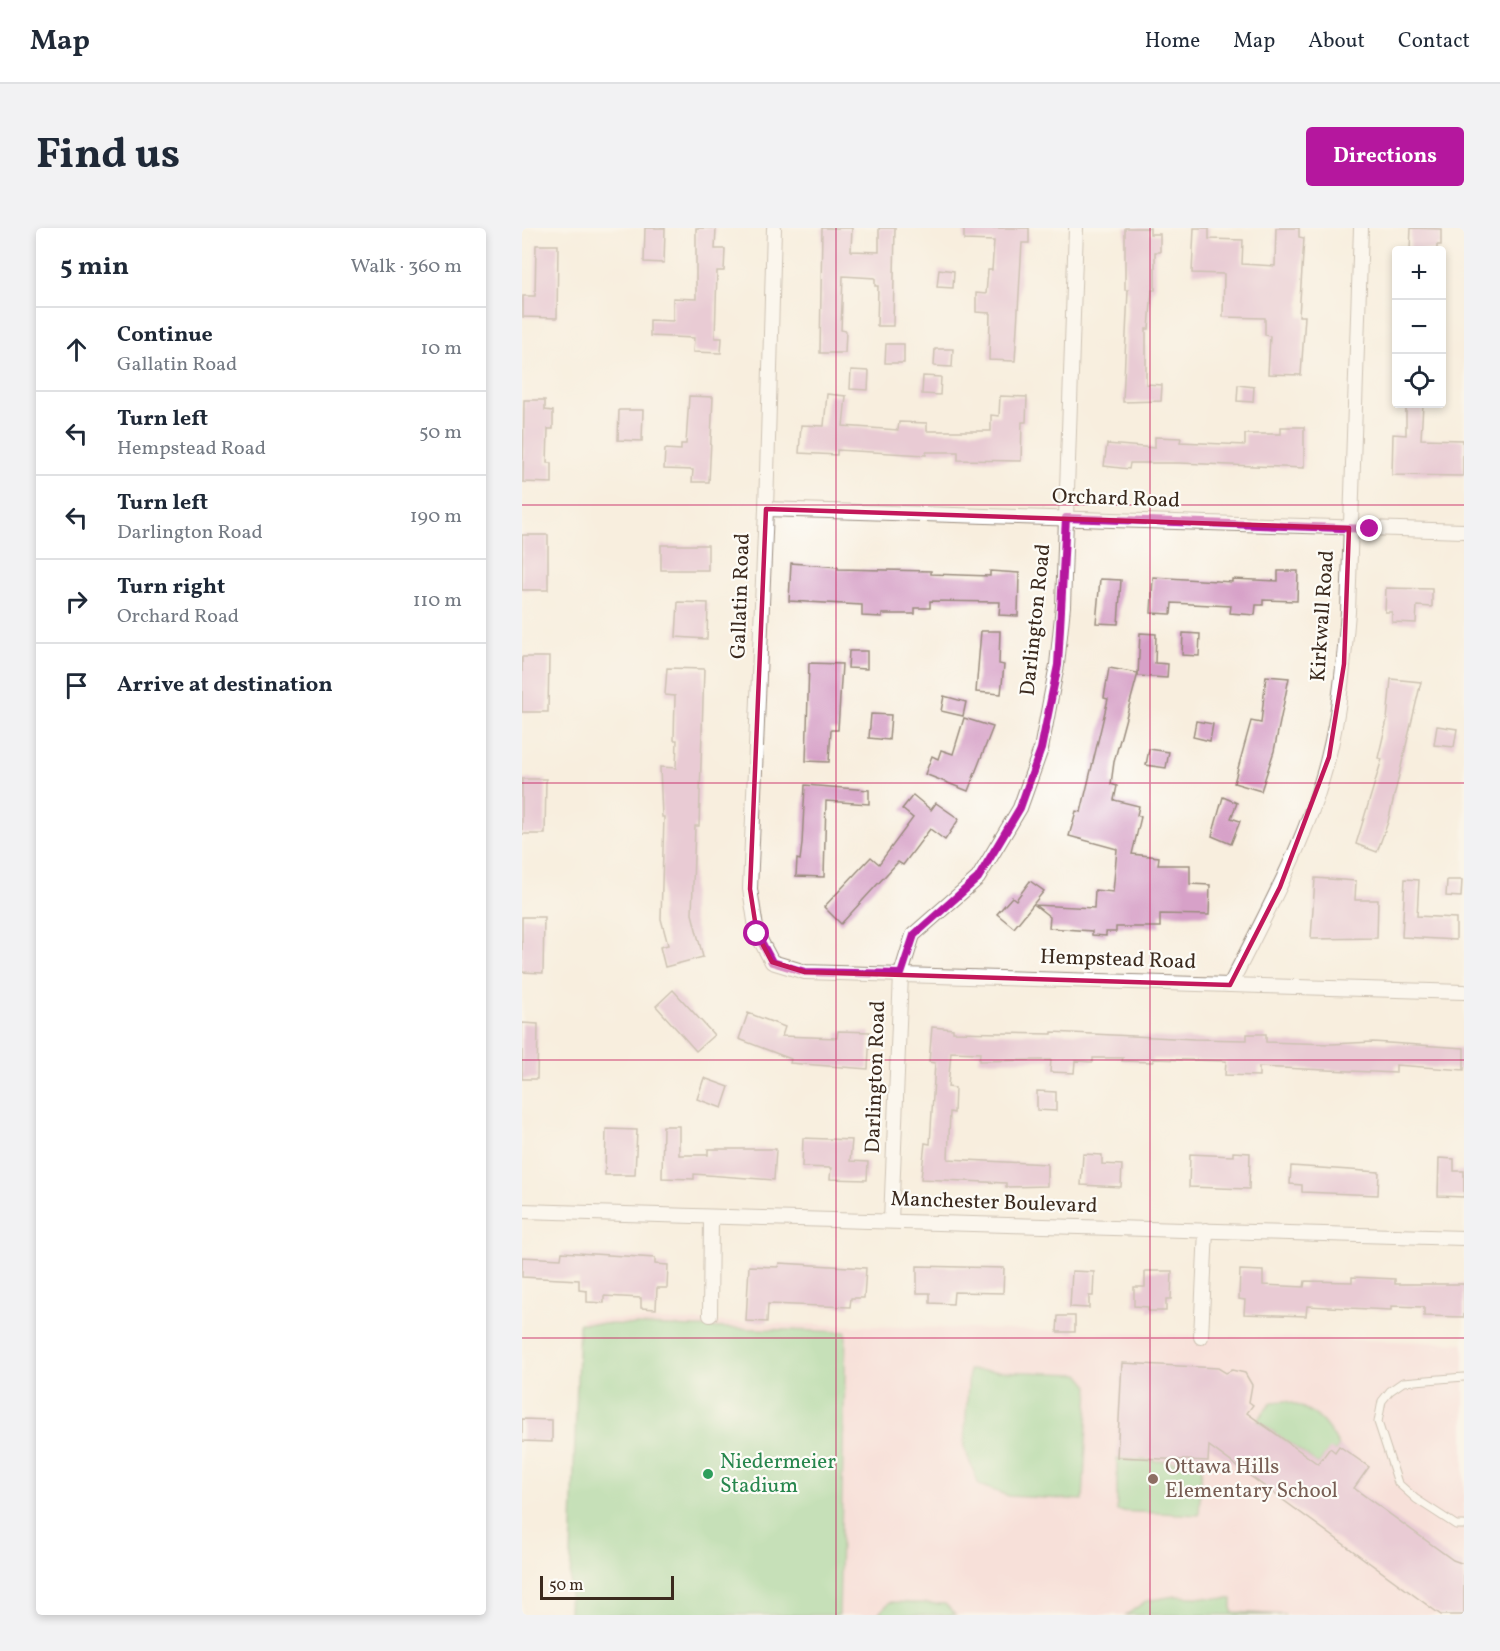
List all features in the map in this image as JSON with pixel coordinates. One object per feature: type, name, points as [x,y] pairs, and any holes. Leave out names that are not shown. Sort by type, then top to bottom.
[{"type":"street","name":"Gallatin Road","points":[[772,962],[757,934],[750,890],[766,509],[774,228]]},
{"type":"street","name":"Darlington Road","points":[[891,1221],[901,974],[914,935],[978,878],[1020,808],[1041,749],[1058,665],[1066,518],[1076,228]]},
{"type":"street","name":"Kirkwall Road","points":[[1230,985],[1280,887],[1329,757],[1346,643],[1361,228]]},
{"type":"street","name":"Orchard Road","points":[[766,509],[1464,531]]},
{"type":"street","name":"Hempstead Road","points":[[772,962],[805,972],[1464,992]]},
{"type":"street","name":"Manchester Boulevard","points":[[522,1211],[1464,1238]]},
{"type":"street","points":[[710,1315],[711,1217]]},
{"type":"street","points":[[1202,1337],[1206,1230]]},
{"type":"lane","points":[[1464,1377],[1403,1382],[1390,1390],[1382,1401],[1378,1422],[1398,1483],[1416,1499],[1449,1521],[1456,1525],[1464,1525]]},
{"type":"highlighted area","points":[[766,509],[1349,528],[1344,664],[1329,757],[1280,887],[1230,985],[805,972],[772,962],[757,934],[750,889]]},
{"type":"shaded area","name":"Ottawa Hills Elementary School","points":[[582,1318],[1464,1343],[1464,1615],[572,1615]]},
{"type":"green space","name":"Niedermeier Stadium","points":[[579,1323],[846,1332],[839,1615],[569,1615]]},
{"type":"green space","points":[[969,1370],[1079,1374],[1089,1386],[1083,1500],[1008,1496],[979,1485],[964,1447]]},
{"type":"green space","points":[[1286,1401],[1318,1417],[1339,1446],[1335,1452],[1330,1449],[1318,1464],[1257,1420],[1272,1402]]},
{"type":"green space","points":[[1117,1459],[1202,1463],[1199,1515],[1117,1511]]},
{"type":"green space","points":[[1175,1596],[1232,1599],[1232,1612],[1286,1615],[1126,1615],[1146,1601]]},
{"type":"green space","points":[[890,1602],[945,1604],[956,1615],[877,1615]]},
{"type":"building","points":[[645,228],[665,228],[664,263],[644,262]]},
{"type":"building","points":[[696,228],[716,228],[715,249],[725,249],[724,271],[717,271],[715,338],[722,338],[721,353],[693,352],[694,338],[650,336],[650,320],[673,321],[673,298],[696,299]]},
{"type":"building","points":[[822,228],[852,228],[851,251],[879,252],[879,228],[895,228],[893,326],[877,326],[878,286],[875,286],[875,278],[843,276],[841,330],[846,331],[845,353],[820,353]]},
{"type":"building","points":[[964,228],[1029,228],[1029,243],[1022,243],[1015,361],[989,360],[990,313],[976,312],[976,293],[986,294],[988,270],[992,270],[994,241],[964,240]]},
{"type":"building","points":[[1125,228],[1150,228],[1150,234],[1160,234],[1160,252],[1155,252],[1155,290],[1152,290],[1149,329],[1146,329],[1146,384],[1162,385],[1161,401],[1123,402],[1128,290],[1125,290]]},
{"type":"building","points":[[1194,228],[1209,228],[1209,239],[1243,240],[1242,264],[1275,266],[1276,228],[1299,228],[1299,237],[1304,238],[1299,316],[1305,316],[1301,375],[1268,374],[1270,336],[1265,335],[1265,318],[1223,317],[1224,274],[1192,273]]},
{"type":"building","points":[[1411,228],[1441,229],[1441,245],[1410,246]]},
{"type":"building","points":[[536,245],[558,245],[557,318],[523,317],[523,296],[535,296]]},
{"type":"building","points":[[939,269],[954,271],[953,288],[937,287]]},
{"type":"building","points":[[886,344],[904,344],[904,363],[885,363]]},
{"type":"building","points":[[935,349],[953,349],[952,367],[934,366]]},
{"type":"building","points":[[851,370],[869,371],[868,390],[850,389]]},
{"type":"building","points":[[923,376],[941,377],[940,395],[922,394]]},
{"type":"building","points":[[1238,385],[1254,387],[1253,402],[1237,401]]},
{"type":"building","points":[[827,394],[846,396],[843,426],[898,430],[899,422],[927,423],[927,431],[991,431],[991,415],[999,416],[1000,396],[1027,397],[1026,422],[1022,422],[1021,461],[958,460],[958,452],[926,452],[926,455],[837,450],[837,455],[799,453],[801,425],[824,426]]},
{"type":"building","points":[[689,396],[713,397],[709,482],[692,482],[693,470],[664,469],[665,449],[681,450],[681,444],[686,444]]},
{"type":"building","points":[[524,400],[545,400],[545,410],[553,411],[553,429],[548,429],[547,463],[552,463],[552,483],[523,482]]},
{"type":"building","points":[[1406,408],[1423,408],[1421,439],[1463,440],[1463,476],[1392,475],[1393,434],[1406,435]]},
{"type":"building","points":[[619,410],[643,410],[642,441],[618,440]]},
{"type":"building","points":[[1281,427],[1304,427],[1304,468],[1180,463],[1130,463],[1129,469],[1104,466],[1107,444],[1155,448],[1155,437],[1181,438],[1180,442],[1245,445],[1245,434],[1281,434]]},
{"type":"building","points":[[522,535],[548,535],[548,590],[522,590]]},
{"type":"building","points":[[661,545],[708,545],[708,570],[661,570]]},
{"type":"building","points":[[791,563],[838,567],[838,569],[931,571],[931,574],[990,576],[990,571],[1019,573],[1018,616],[999,615],[1000,602],[930,601],[930,608],[915,608],[915,614],[882,614],[882,617],[862,616],[862,605],[789,601]]},
{"type":"building","points":[[1278,571],[1298,571],[1297,601],[1263,600],[1263,605],[1256,605],[1255,615],[1230,613],[1231,606],[1172,603],[1171,614],[1151,613],[1153,577],[1232,582],[1232,579],[1278,581]]},
{"type":"building","points":[[1100,579],[1121,580],[1118,624],[1096,623]]},
{"type":"building","points":[[1386,588],[1432,589],[1432,607],[1417,606],[1416,623],[1392,622],[1392,612],[1385,612]]},
{"type":"building","points":[[678,602],[708,603],[707,639],[676,637]]},
{"type":"building","points":[[981,631],[1000,631],[999,664],[1004,665],[1001,694],[976,692]]},
{"type":"building","points":[[1140,633],[1156,634],[1155,663],[1168,664],[1167,678],[1138,676]]},
{"type":"building","points":[[1183,633],[1200,634],[1199,656],[1182,655]]},
{"type":"building","points":[[849,651],[867,651],[867,669],[848,668]]},
{"type":"building","points":[[522,657],[549,657],[548,712],[522,712]]},
{"type":"building","points":[[809,663],[842,664],[838,730],[831,730],[829,762],[806,761]]},
{"type":"building","points":[[667,668],[704,669],[699,826],[695,826],[692,914],[703,957],[665,967],[660,947],[668,945],[661,919],[664,817],[662,817],[660,767],[676,768],[677,740],[674,740],[675,696],[665,695]]},
{"type":"building","points":[[1109,668],[1138,673],[1114,762],[1111,784],[1117,786],[1114,800],[1139,806],[1137,815],[1141,817],[1132,854],[1159,857],[1158,865],[1190,865],[1190,884],[1210,885],[1209,915],[1160,914],[1160,927],[1116,927],[1116,932],[1106,932],[1106,936],[1092,935],[1092,931],[1049,928],[1050,917],[1035,905],[1094,908],[1095,890],[1113,892],[1117,849],[1069,836],[1076,811],[1081,812],[1108,699],[1104,698]]},
{"type":"building","points":[[1266,676],[1289,678],[1274,751],[1261,791],[1234,783],[1251,721],[1261,723]]},
{"type":"building","points":[[1391,679],[1421,682],[1388,822],[1377,852],[1356,844],[1382,759],[1378,758],[1387,720]]},
{"type":"building","points":[[944,696],[966,702],[963,716],[941,711]]},
{"type":"building","points":[[871,714],[891,715],[889,740],[869,738]]},
{"type":"building","points":[[964,718],[993,727],[968,791],[925,774],[932,756],[938,759],[941,750],[953,754]]},
{"type":"building","points":[[1196,721],[1213,724],[1210,741],[1193,737]]},
{"type":"building","points":[[1437,726],[1457,729],[1454,747],[1434,745]]},
{"type":"building","points":[[1149,749],[1169,752],[1166,768],[1146,765]]},
{"type":"building","points":[[522,779],[546,779],[545,834],[522,834]]},
{"type":"building","points":[[805,785],[869,790],[869,804],[826,801],[824,877],[796,876],[797,859],[800,860],[802,844]]},
{"type":"building","points":[[913,795],[931,810],[936,803],[959,819],[945,840],[930,829],[903,865],[898,862],[841,924],[824,907],[871,857],[879,864],[913,818],[902,809]]},
{"type":"building","points":[[1223,797],[1237,803],[1231,818],[1240,821],[1231,844],[1212,836]]},
{"type":"building","points":[[1315,878],[1356,881],[1355,900],[1378,900],[1377,938],[1311,939]]},
{"type":"building","points":[[1405,879],[1419,880],[1417,916],[1456,918],[1456,940],[1402,937]]},
{"type":"building","points":[[1447,880],[1462,880],[1461,897],[1446,896]]},
{"type":"building","points":[[1030,881],[1044,891],[1014,928],[997,914],[1012,897],[1016,900]]},
{"type":"building","points":[[522,917],[544,917],[543,973],[522,972]]},
{"type":"building","points":[[673,990],[714,1035],[696,1051],[656,1006]]},
{"type":"building","points":[[748,1013],[785,1027],[782,1036],[837,1038],[838,1031],[870,1032],[868,1069],[790,1063],[791,1059],[739,1039]]},
{"type":"building","points":[[522,1023],[538,1024],[537,1079],[522,1079]]},
{"type":"building","points":[[932,1027],[953,1029],[953,1032],[1052,1034],[1052,1032],[1194,1039],[1247,1040],[1247,1034],[1266,1034],[1266,1042],[1332,1044],[1373,1042],[1464,1048],[1464,1070],[1396,1065],[1396,1073],[1259,1067],[1259,1076],[1225,1075],[1226,1061],[1153,1059],[1153,1062],[1122,1061],[1123,1058],[1093,1058],[1093,1062],[1075,1061],[1074,1073],[1050,1072],[1051,1060],[979,1061],[980,1053],[951,1052],[948,1087],[955,1088],[954,1113],[950,1112],[948,1159],[1047,1164],[1047,1186],[1006,1187],[1006,1183],[921,1179],[925,1143],[930,1144],[935,1063],[929,1062]]},
{"type":"building","points":[[704,1078],[729,1087],[722,1108],[697,1099]]},
{"type":"building","points":[[1037,1091],[1056,1092],[1056,1111],[1037,1110]]},
{"type":"building","points":[[663,1126],[679,1126],[679,1155],[708,1155],[708,1149],[776,1149],[774,1180],[694,1174],[694,1179],[662,1178]]},
{"type":"building","points":[[606,1129],[637,1130],[635,1175],[605,1175]]},
{"type":"building","points":[[803,1138],[852,1140],[850,1161],[868,1162],[867,1180],[830,1179],[831,1168],[802,1167]]},
{"type":"building","points":[[1233,1152],[1250,1153],[1249,1189],[1189,1187],[1190,1154],[1233,1156]]},
{"type":"building","points":[[1083,1154],[1102,1155],[1102,1164],[1122,1165],[1121,1187],[1081,1185]]},
{"type":"building","points":[[1439,1158],[1454,1159],[1454,1171],[1464,1171],[1464,1197],[1438,1196]]},
{"type":"building","points":[[1291,1166],[1379,1172],[1378,1195],[1302,1192],[1302,1185],[1290,1184]]},
{"type":"building","points":[[562,1252],[655,1258],[655,1264],[668,1265],[667,1288],[657,1288],[656,1309],[641,1308],[641,1298],[604,1296],[604,1303],[587,1302],[587,1291],[579,1290],[579,1280],[522,1277],[522,1257],[561,1259]]},
{"type":"building","points":[[779,1263],[866,1268],[864,1298],[851,1298],[850,1307],[768,1304],[767,1322],[746,1321],[749,1266],[778,1267]]},
{"type":"building","points":[[917,1266],[1004,1268],[1003,1293],[954,1292],[953,1304],[930,1303],[930,1293],[917,1293]]},
{"type":"building","points":[[1240,1270],[1263,1271],[1263,1285],[1304,1287],[1305,1281],[1352,1282],[1352,1277],[1395,1279],[1395,1284],[1464,1284],[1464,1317],[1424,1316],[1424,1307],[1391,1306],[1391,1310],[1307,1306],[1306,1316],[1244,1314],[1245,1300],[1239,1299]]},
{"type":"building","points":[[1072,1271],[1094,1272],[1093,1296],[1089,1296],[1089,1308],[1070,1307]]},
{"type":"building","points":[[1145,1271],[1172,1271],[1171,1299],[1166,1299],[1166,1311],[1148,1311],[1148,1307],[1134,1306],[1134,1287],[1145,1287]]},
{"type":"building","points":[[1058,1316],[1075,1316],[1075,1332],[1057,1332]]},
{"type":"building","name":"Ottawa Hills Elementary School","points":[[1122,1363],[1218,1368],[1226,1373],[1232,1370],[1245,1373],[1252,1385],[1249,1402],[1253,1405],[1247,1413],[1318,1464],[1330,1448],[1335,1452],[1339,1446],[1369,1467],[1354,1488],[1453,1560],[1464,1564],[1464,1615],[1441,1615],[1209,1446],[1208,1461],[1117,1457]]},
{"type":"building","points":[[522,1419],[552,1420],[552,1442],[522,1441]]},
{"type":"place","name":"Niedermeier Stadium","points":[[708,1474]]},
{"type":"place","name":"Ottawa Hills Elementary School","points":[[1153,1479]]},
{"type":"route","points":[[757,934],[772,962],[805,972],[901,974],[905,956],[914,935],[978,878],[1020,808],[1041,749],[1058,665],[1066,518],[1370,529]]}]
